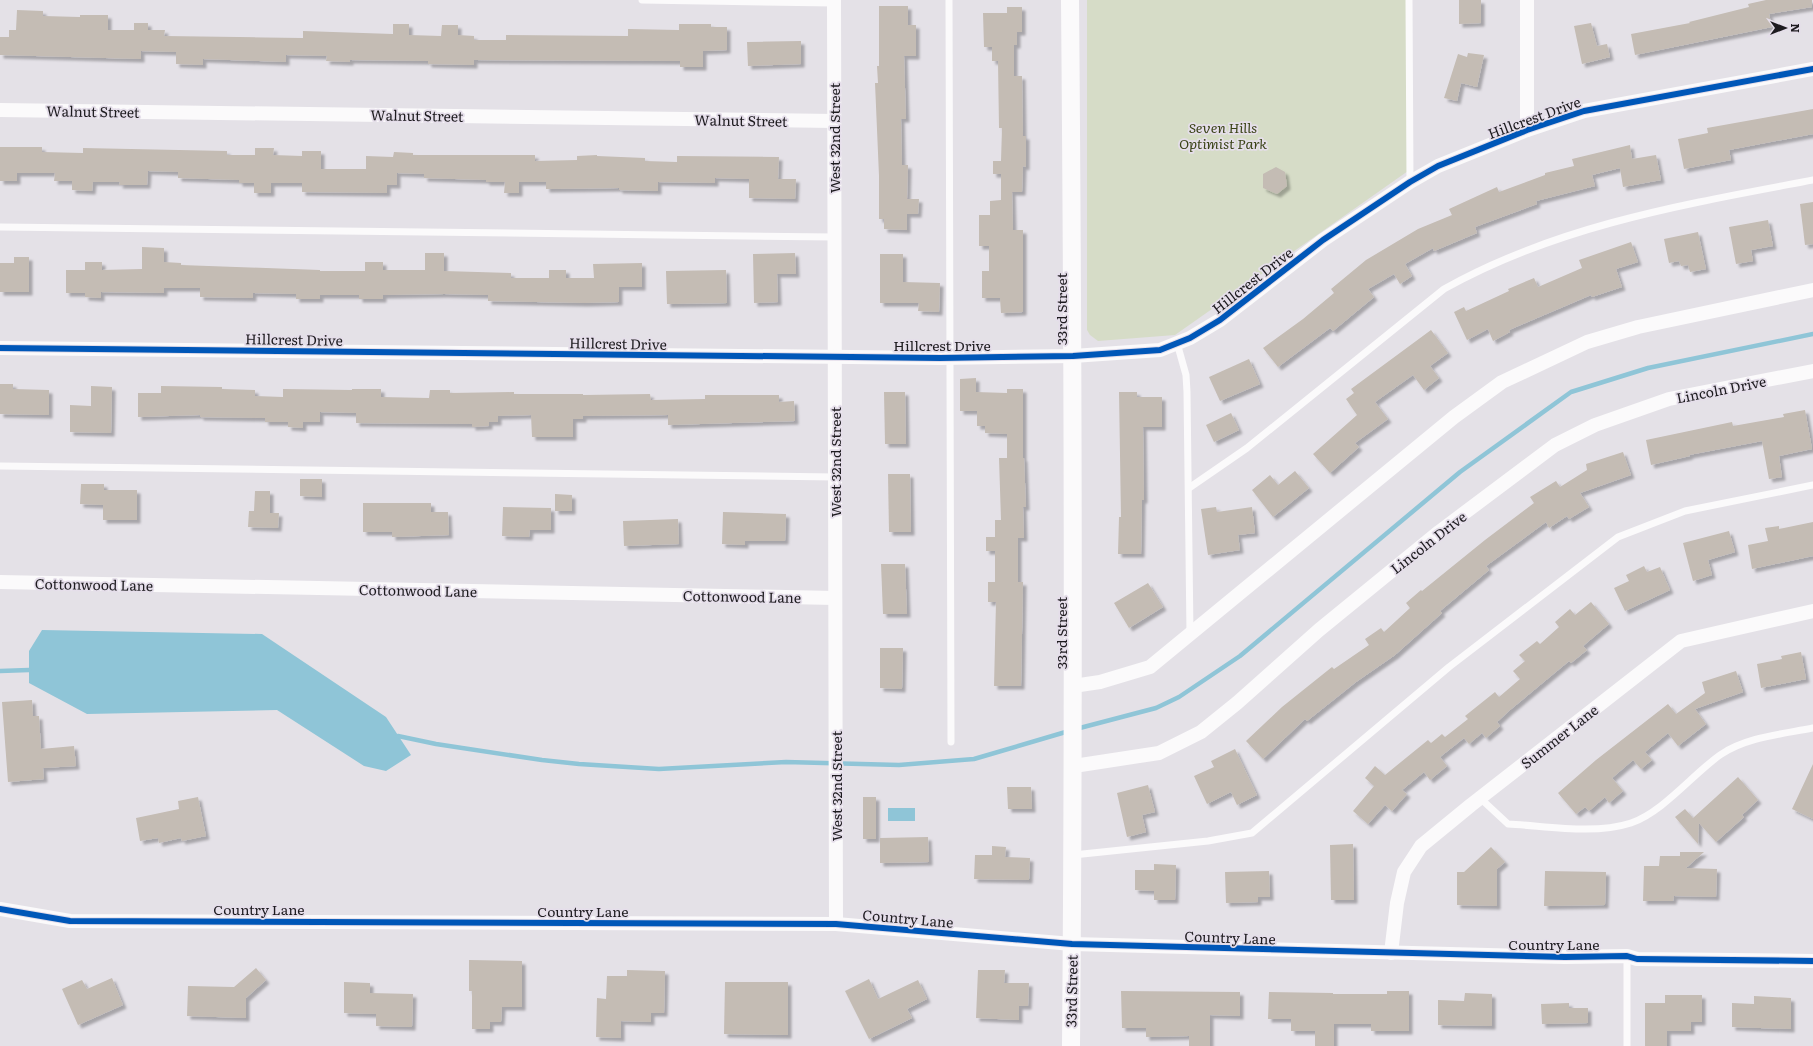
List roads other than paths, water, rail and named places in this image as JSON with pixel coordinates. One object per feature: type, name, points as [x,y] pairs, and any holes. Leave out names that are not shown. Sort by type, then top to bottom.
[{"type":"street","name":"33rd Street","points":[[1070,0],[1074,758],[1071,1046]]},
{"type":"street","points":[[1527,0],[1527,130]]},
{"type":"street","name":"West 32nd Street","points":[[834,2],[836,924]]},
{"type":"street","name":"Hillcrest Drive","points":[[0,348],[950,358],[1073,356],[1160,350],[1190,338],[1220,320],[1323,240],[1410,182],[1438,166],[1527,130],[1584,111],[1813,69]]},
{"type":"street","name":"Walnut Street","points":[[0,110],[834,121]]},
{"type":"street","points":[[1073,686],[1100,682],[1150,667],[1448,422],[1502,382],[1587,342],[1638,327],[1813,290]]},
{"type":"street","name":"Lincoln Drive","points":[[1074,758],[1159,753],[1201,732],[1320,630],[1439,532],[1555,445],[1595,425],[1669,399],[1813,371]]},
{"type":"street","name":"Cottonwood Lane","points":[[0,582],[835,598]]},
{"type":"street","name":"Summer Lane","points":[[1391,953],[1397,903],[1404,872],[1421,846],[1480,798],[1681,641],[1813,612]]},
{"type":"street","name":"Country Lane","points":[[0,909],[70,921],[836,924],[1072,944],[1565,957],[1627,956],[1637,959],[1813,961]]},
{"type":"lane","points":[[642,0],[834,2]]},
{"type":"lane","points":[[950,0],[952,742]]},
{"type":"lane","points":[[1409,0],[1410,182]]},
{"type":"lane","points":[[1189,488],[1247,448],[1444,289],[1475,272],[1604,224],[1685,204],[1813,180]]},
{"type":"lane","points":[[0,227],[834,237]]},
{"type":"lane","points":[[1177,343],[1186,375],[1187,392],[1190,634]]},
{"type":"lane","points":[[0,466],[835,477]]},
{"type":"lane","points":[[1073,855],[1208,842],[1252,834],[1449,667],[1618,537],[1685,511],[1813,485]]},
{"type":"lane","points":[[1480,798],[1508,824],[1601,829],[1632,822],[1653,811],[1721,754],[1754,740],[1813,728]]},
{"type":"lane","points":[[1627,956],[1627,1046]]},
{"type":"water","points":[[42,630],[262,634],[386,717],[411,755],[386,771],[364,766],[277,710],[87,714],[29,683],[29,651]]},
{"type":"water","points":[[888,808],[915,808],[915,821],[888,821]]},
{"type":"waterway","points":[[1076,729],[1156,708],[1179,697],[1240,656],[1460,472],[1571,392],[1648,368],[1813,334]]},
{"type":"waterway","points":[[0,671],[29,670]]},
{"type":"waterway","points":[[398,736],[436,744],[542,760],[659,769],[786,762],[899,765],[974,759],[1069,731]]},
{"type":"park label","name":"Seven Hills Optimist Park","points":[[1223,136]]}]
